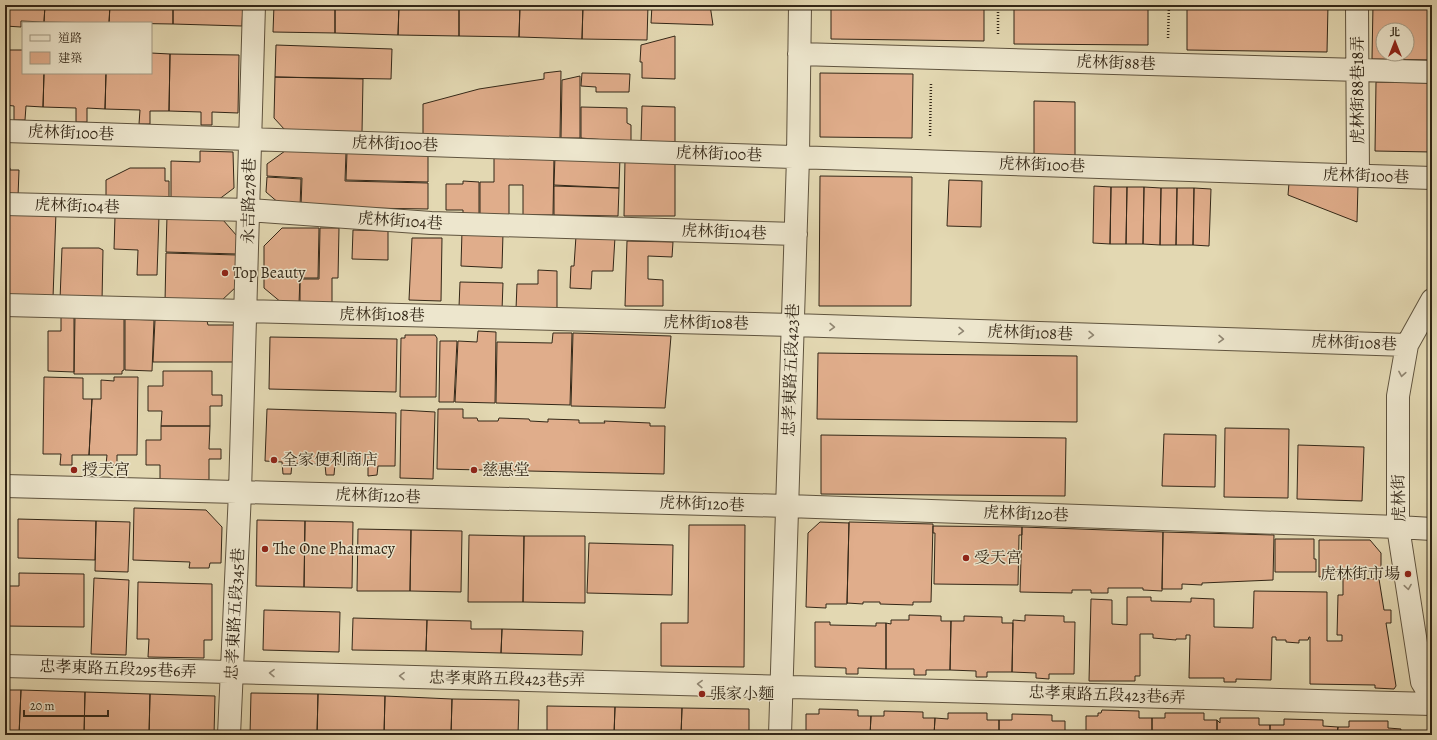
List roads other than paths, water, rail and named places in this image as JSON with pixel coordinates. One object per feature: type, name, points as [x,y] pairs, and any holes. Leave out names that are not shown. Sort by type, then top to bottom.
[{"type":"street","name":"永吉路278巷","points":[[240,492],[254,5]]},
{"type":"street","name":"忠孝東路五段423巷","points":[[780,735],[796,234],[800,5]]},
{"type":"street","name":"虎林街88巷18弄","points":[[1358,5],[1358,176]]},
{"type":"street","name":"虎林街88巷","points":[[799,54],[1432,72]]},
{"type":"street","name":"虎林街100巷","points":[[5,131],[1432,178]]},
{"type":"street","name":"虎林街104巷","points":[[5,204],[249,210],[432,223],[796,234]]},
{"type":"street","name":"虎林街","points":[[1432,300],[1407,344],[1398,396],[1398,527],[1422,682],[1432,698]]},
{"type":"street","name":"虎林街108巷","points":[[5,305],[1407,344]]},
{"type":"street","name":"虎林街120巷","points":[[5,486],[787,506],[1398,527],[1432,530]]},
{"type":"street","name":"忠孝東路五段345巷","points":[[229,735],[240,492]]},
{"type":"street","name":"忠孝東路五段295巷6弄","points":[[5,666],[232,672]]},
{"type":"street","name":"忠孝東路五段423巷5弄","points":[[232,672],[781,687]]},
{"type":"street","name":"忠孝東路五段423巷6弄","points":[[781,687],[1432,704]]},
{"type":"place","name":"Top Beauty","points":[[225,273]]},
{"type":"place","name":"全家便利商店","points":[[274,460]]},
{"type":"place","name":"授天宮","points":[[74,470]]},
{"type":"place","name":"慈惠堂","points":[[474,470]]},
{"type":"place","name":"The One Pharmacy","points":[[265,549]]},
{"type":"place","name":"受天宮","points":[[966,558]]},
{"type":"place","name":"虎林街市場","points":[[1408,574]]},
{"type":"place","name":"張家小麵","points":[[702,694]]}]
